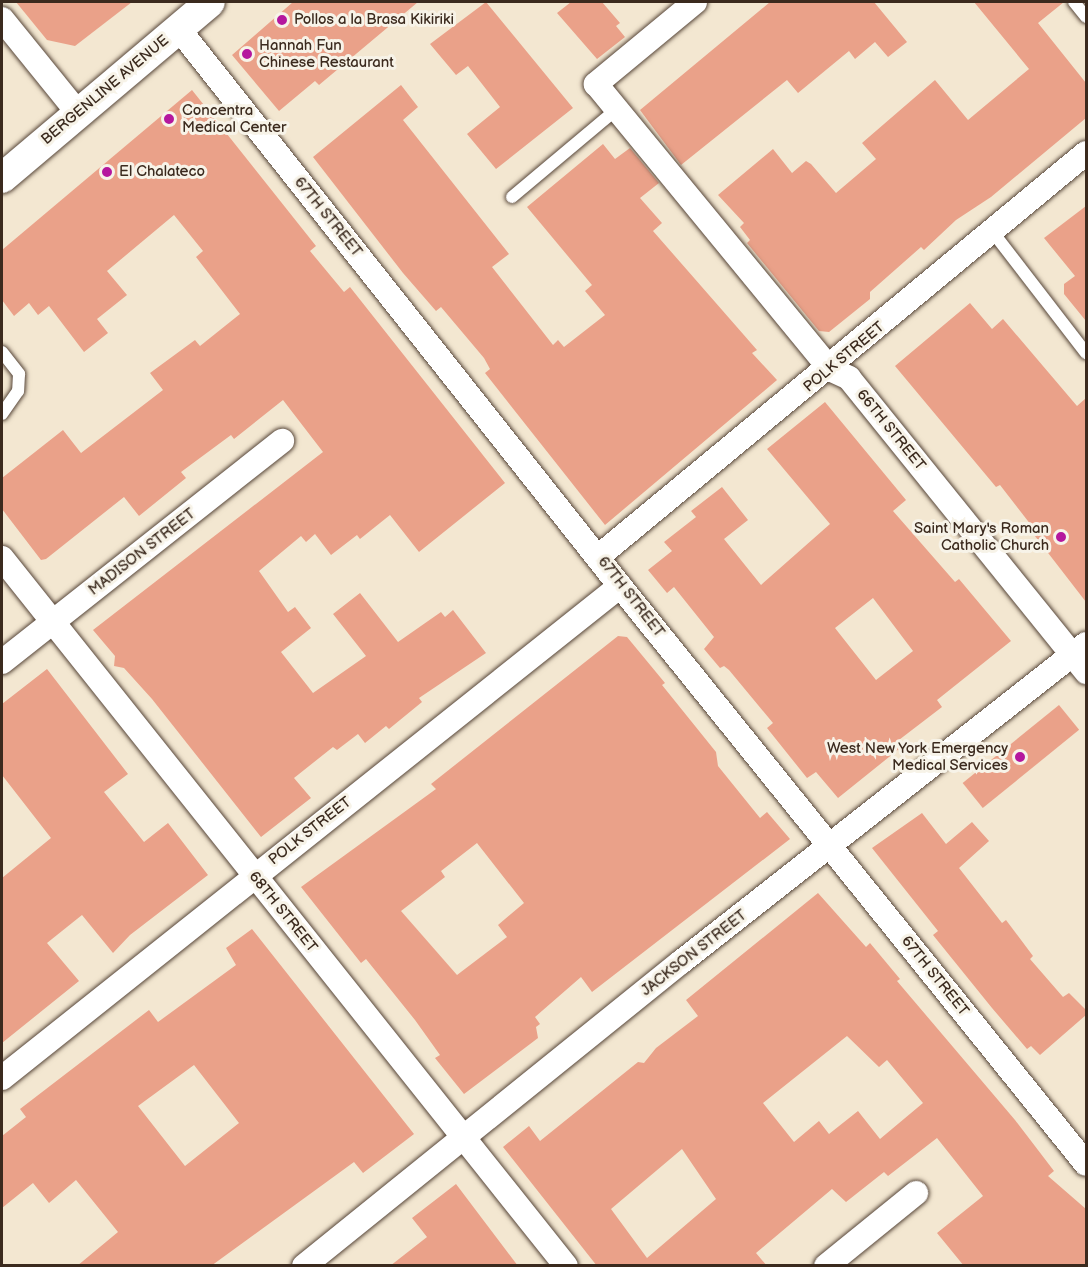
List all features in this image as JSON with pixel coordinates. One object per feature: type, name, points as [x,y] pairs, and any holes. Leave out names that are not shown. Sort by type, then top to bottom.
[{"type":"street","name":"BERGENLINE AVENUE","points":[[2,178],[210,2]]},
{"type":"street","name":"66TH STREET","points":[[695,2],[596,84],[830,369],[849,378],[1082,657]]},
{"type":"street","points":[[2,19],[78,113]]},
{"type":"street","name":"67TH STREET","points":[[178,28],[599,556],[620,586],[1086,1164]]},
{"type":"street","name":"POLK STREET","points":[[599,556],[830,369],[1086,153]]},
{"type":"street","name":"MADISON STREET","points":[[2,662],[282,441]]},
{"type":"street","name":"68TH STREET","points":[[2,558],[466,1137],[566,1266]]},
{"type":"street","name":"POLK STREET","points":[[2,1078],[254,875],[620,586]]},
{"type":"street","name":"JACKSON STREET","points":[[304,1266],[831,846],[1082,657]]},
{"type":"street","points":[[826,1266],[916,1193]]},
{"type":"lane","points":[[1074,2],[1086,17]]},
{"type":"lane","points":[[512,197],[617,109]]},
{"type":"lane","points":[[992,231],[1086,353]]},
{"type":"lane","points":[[2,352],[19,374],[18,391],[2,414]]},
{"type":"building","points":[[16,2],[132,2],[75,46],[47,40]]},
{"type":"building","points":[[293,2],[418,2],[319,85],[315,81],[279,111],[232,55]]},
{"type":"building","points":[[486,2],[573,108],[496,169],[467,134],[500,107],[468,66],[456,75],[430,44]]},
{"type":"building","points":[[571,2],[602,2],[620,23],[616,26],[625,37],[597,59],[557,13]]},
{"type":"building","points":[[770,2],[874,2],[907,42],[888,57],[875,42],[855,59],[849,51],[798,93],[787,80],[681,165],[640,110]]},
{"type":"building","points":[[974,2],[1064,2],[1038,23],[1086,83],[1086,118],[991,197],[956,220],[924,250],[921,247],[870,292],[870,299],[829,332],[819,331],[747,243],[750,240],[740,227],[744,223],[718,195],[773,149],[792,173],[806,161],[811,164],[836,193],[876,159],[862,143],[935,80],[968,120],[1029,69]]},
{"type":"building","points":[[401,85],[418,107],[403,120],[509,254],[492,267],[553,345],[558,340],[564,347],[605,315],[585,291],[592,285],[527,207],[603,144],[615,159],[630,148],[659,183],[640,198],[662,223],[653,231],[757,350],[752,353],[777,380],[605,525],[485,373],[490,369],[484,358],[441,307],[436,311],[403,273],[313,157]]},
{"type":"building","points":[[192,90],[316,246],[310,251],[344,292],[350,287],[505,483],[419,552],[390,515],[360,539],[357,535],[331,555],[315,534],[306,542],[301,536],[259,571],[288,612],[295,607],[311,628],[281,652],[313,693],[366,656],[333,614],[360,593],[398,642],[441,612],[445,617],[453,610],[486,653],[419,698],[422,702],[389,729],[386,726],[365,743],[358,734],[337,750],[333,747],[294,778],[311,798],[261,837],[152,699],[124,668],[114,666],[115,656],[93,630],[323,452],[283,400],[234,439],[231,435],[181,472],[186,478],[139,516],[124,497],[46,559],[41,560],[2,509],[2,478],[63,430],[81,453],[163,390],[150,373],[195,340],[200,346],[240,314],[196,257],[203,251],[174,215],[107,271],[127,295],[97,319],[108,333],[84,352],[49,306],[38,315],[29,303],[14,316],[2,300],[2,250]]},
{"type":"building","points":[[1086,206],[1086,321],[1064,294],[1064,284],[1075,276],[1044,238]]},
{"type":"building","points":[[970,303],[992,329],[1003,319],[1077,406],[1086,398],[1086,602],[1028,527],[1031,525],[1000,485],[996,487],[895,366]]},
{"type":"building","points":[[825,402],[906,500],[893,511],[955,582],[959,579],[1011,641],[937,700],[942,707],[895,743],[899,749],[838,798],[816,772],[807,778],[767,728],[773,723],[729,670],[724,666],[720,668],[704,649],[714,637],[674,587],[667,593],[648,570],[672,551],[664,542],[696,517],[691,511],[722,487],[748,520],[724,539],[761,585],[830,524],[767,449]],"holes":[[[873,598],[913,651],[876,680],[835,628]]]},
{"type":"building","points":[[618,636],[627,637],[665,683],[662,685],[716,752],[718,766],[760,818],[767,812],[790,839],[592,992],[581,977],[535,1017],[540,1024],[536,1027],[538,1038],[464,1094],[435,1058],[440,1055],[415,1020],[366,959],[361,963],[301,887],[436,789],[431,784]],"holes":[[[477,843],[524,903],[498,925],[507,937],[457,975],[401,911],[445,877],[441,871]]]},
{"type":"building","points":[[47,669],[128,774],[104,792],[144,842],[168,823],[208,875],[130,935],[113,953],[82,915],[47,943],[79,981],[2,1043],[2,878],[51,838],[2,775],[2,704]]},
{"type":"building","name":"West New York Emergency Medical Services","points":[[1059,705],[1079,730],[983,808],[963,783]]},
{"type":"building","points":[[922,813],[946,844],[972,822],[989,841],[959,868],[1002,923],[1006,920],[1033,956],[1030,959],[1063,997],[1069,993],[1086,1010],[1086,1015],[1040,1055],[1031,1046],[1027,1049],[992,1008],[933,935],[938,931],[872,848]]},
{"type":"building","points":[[818,893],[866,947],[870,943],[900,979],[897,981],[1015,1120],[1054,1171],[1048,1176],[1086,1209],[1086,1266],[964,1266],[937,1233],[983,1196],[937,1138],[888,1176],[884,1172],[846,1202],[832,1189],[756,1253],[767,1266],[597,1266],[503,1147],[529,1126],[540,1141],[638,1062],[644,1063],[656,1048],[698,1016],[686,1000]],"holes":[[[847,1036],[879,1067],[887,1060],[923,1103],[880,1139],[858,1111],[829,1134],[819,1121],[794,1142],[763,1103]],[[682,1149],[716,1199],[647,1258],[611,1209]]]},
{"type":"building","points":[[252,929],[414,1134],[363,1173],[354,1162],[211,1266],[77,1266],[118,1232],[76,1180],[49,1203],[33,1183],[2,1208],[2,1136],[26,1117],[20,1109],[149,1010],[158,1022],[236,965],[226,948]],"holes":[[[194,1065],[239,1123],[185,1166],[138,1106]]]},
{"type":"building","points":[[456,1184],[518,1266],[390,1266],[427,1237],[412,1218]]},
{"type":"place","name":"Pollos a la Brasa Kikiriki","points":[[282,20]]},
{"type":"place","name":"Hannah Fun Chinese Restaurant","points":[[247,54]]},
{"type":"place","name":"Concentra Medical Center","points":[[169,119]]},
{"type":"place","name":"El Chalateco","points":[[107,172]]},
{"type":"place","name":"Saint Mary's Roman Catholic Church","points":[[1061,537]]},
{"type":"place","name":"West New York Emergency Medical Services","points":[[1020,757]]}]
